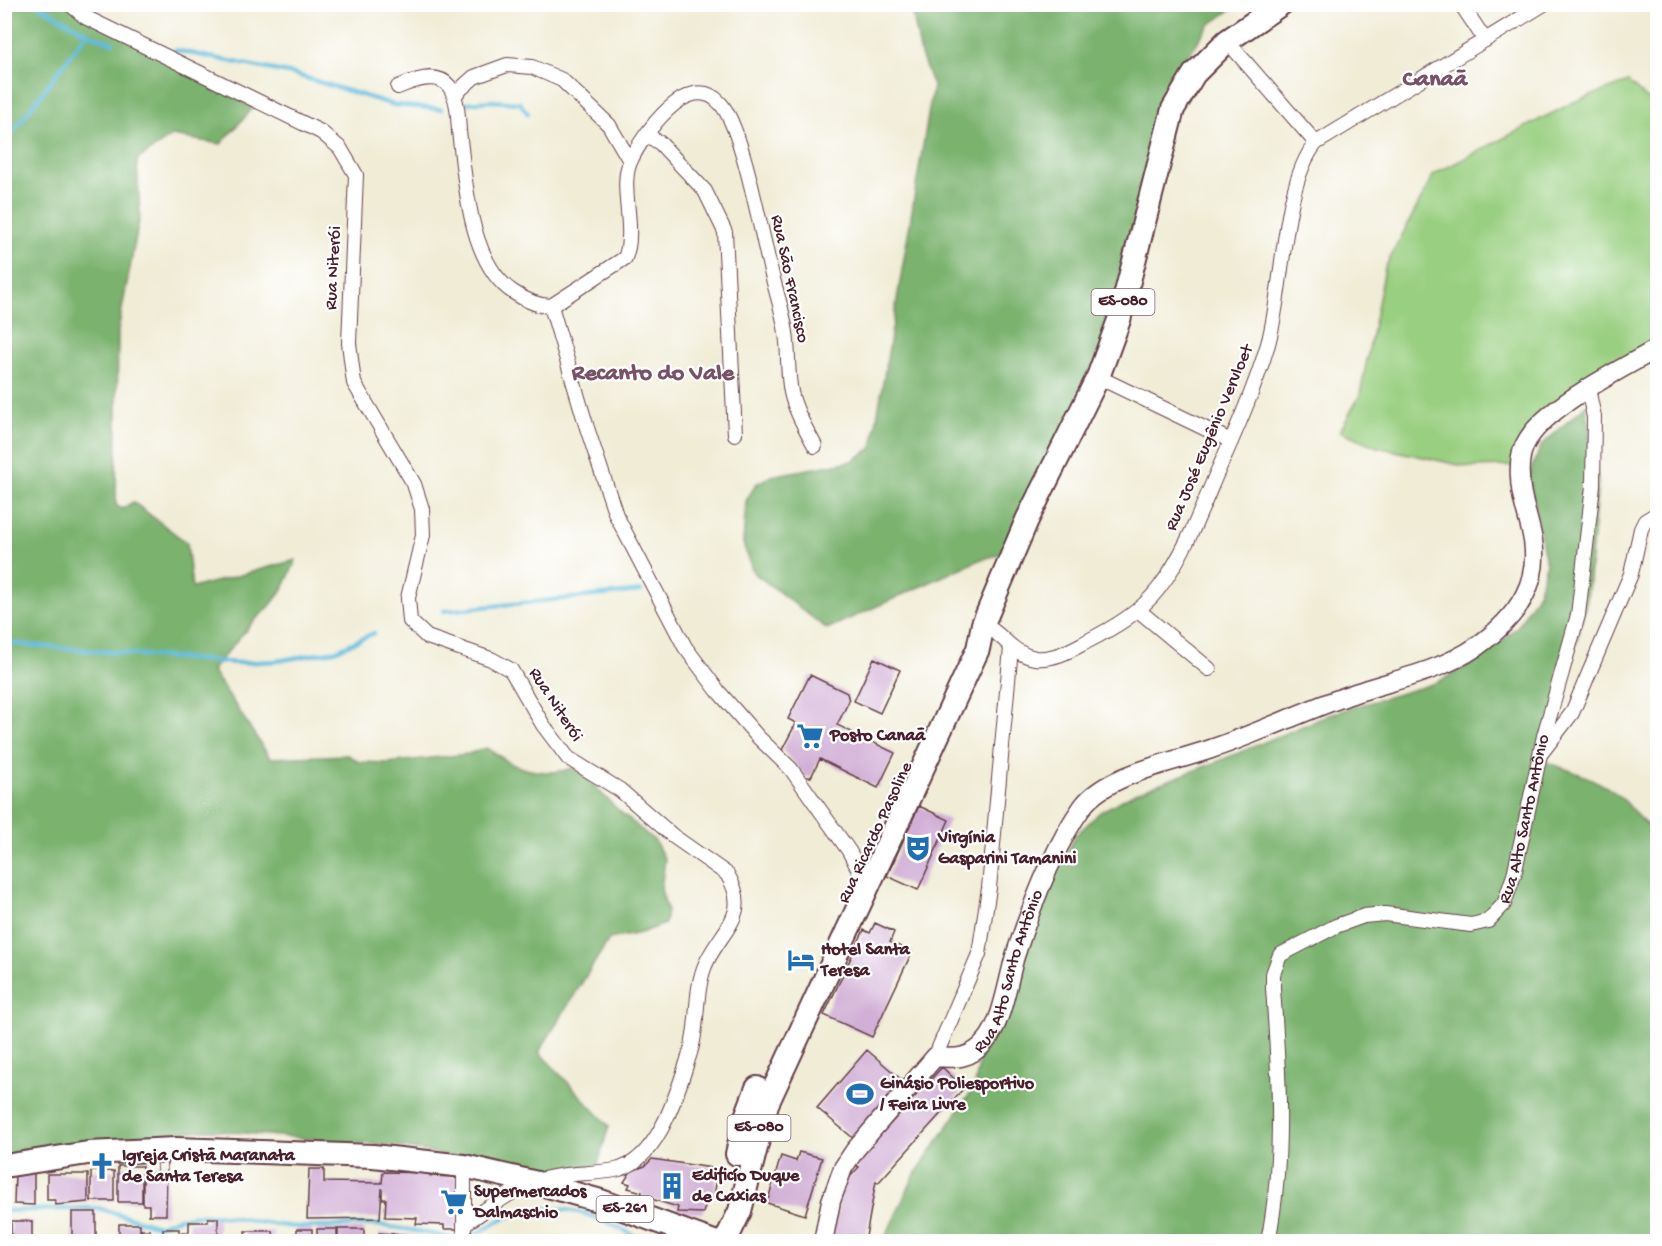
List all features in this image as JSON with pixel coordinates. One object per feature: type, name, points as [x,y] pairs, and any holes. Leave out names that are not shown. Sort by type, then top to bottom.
[{"type":"main road","name":"ES-080","points":[[983,624],[1027,520],[1098,377],[1119,320],[1173,109],[1194,74],[1227,41],[1281,4]]},
{"type":"main road","name":"Rua Ricardo Pasoline","points":[[724,1242],[725,1209],[747,1111],[965,644],[983,624]]},
{"type":"main road","name":"Rua Ricardo Pasoline","points":[[724,1242],[740,1211],[767,1104],[978,649],[983,624]]},
{"type":"main road","name":"ES-261","points":[[4,1166],[88,1153],[176,1149],[373,1156],[464,1166],[533,1182],[601,1201],[714,1242]]},
{"type":"street","name":"Rua Niterói","points":[[70,4],[85,17],[321,132],[340,148],[351,163],[356,176],[349,318],[354,383],[414,484],[419,498],[423,536],[408,598],[410,621],[427,638],[491,659],[511,670],[543,725],[568,758],[620,790],[673,836],[727,874],[736,894],[736,912],[733,921],[704,968],[691,1051],[658,1136],[634,1163],[615,1170],[564,1174],[533,1182],[464,1234]]},
{"type":"street","points":[[1461,4],[1485,40]]},
{"type":"street","name":"Rua José Eugênio Vervloet","points":[[983,624],[998,632],[1011,648],[1037,658],[1064,654],[1116,626],[1138,610],[1159,588],[1181,553],[1231,441],[1268,345],[1279,294],[1293,191],[1304,159],[1316,143],[1544,4]]},
{"type":"street","points":[[1227,41],[1316,143]]},
{"type":"street","points":[[454,95],[474,77],[507,65],[532,67],[562,80],[609,125],[630,161]]},
{"type":"street","points":[[398,87],[415,80],[436,79],[446,83],[454,95],[466,188],[480,243],[494,273],[505,287],[536,304],[551,306],[625,258],[630,238],[627,175],[630,161],[647,135],[660,143],[705,191],[725,232],[735,434]]},
{"type":"street","name":"Rua São Francisco","points":[[647,135],[669,106],[693,95],[714,98],[721,103],[742,154],[782,316],[791,394],[814,446]]},
{"type":"street","points":[[551,306],[587,428],[616,515],[686,647],[718,691],[758,737],[791,769],[849,851],[859,870]]},
{"type":"street","name":"Rua Alto Santo Antônio","points":[[935,1057],[966,1057],[978,1049],[993,1031],[1029,912],[1071,825],[1086,802],[1098,789],[1252,734],[1344,697],[1451,662],[1474,648],[1508,621],[1526,598],[1533,574],[1533,541],[1520,494],[1520,455],[1528,439],[1541,424],[1588,389],[1658,348]]},
{"type":"street","points":[[1098,377],[1231,441]]},
{"type":"street","name":"Rua Alto Santo Antônio","points":[[1268,1242],[1279,1148],[1281,1100],[1273,974],[1280,955],[1336,926],[1374,914],[1457,925],[1488,921],[1504,904],[1510,890],[1539,756],[1576,625],[1582,588],[1594,450],[1593,417],[1588,389]]},
{"type":"street","points":[[1539,756],[1572,713],[1631,574],[1641,529],[1645,521],[1658,513]]},
{"type":"street","points":[[1138,610],[1209,669]]},
{"type":"street","points":[[823,1242],[831,1201],[843,1168],[855,1150],[935,1057],[979,954],[989,888],[1011,648]]},
{"type":"street","points":[[464,1166],[464,1234]]},
{"type":"green space","points":[[4,5],[66,5],[253,108],[221,144],[172,136],[137,160],[140,216],[118,330],[116,505],[122,509],[133,502],[187,543],[192,588],[296,560],[283,589],[212,670],[270,758],[348,755],[359,762],[387,763],[468,754],[486,748],[511,763],[529,770],[553,772],[575,767],[617,809],[655,841],[665,860],[661,889],[667,910],[665,924],[641,933],[609,939],[539,1052],[609,1126],[597,1167],[544,1171],[522,1169],[395,1146],[207,1130],[142,1136],[5,1156]]},
{"type":"green space","points":[[911,5],[1238,5],[1209,25],[1181,66],[1171,91],[1105,348],[1005,553],[979,560],[827,629],[753,572],[743,543],[746,501],[756,484],[771,476],[852,461],[872,448],[933,86],[921,55]]},
{"type":"green space","points":[[1628,82],[1657,107],[1657,342],[1570,394],[1513,466],[1468,467],[1377,447],[1340,431],[1360,395],[1385,268],[1434,174],[1574,102]]},
{"type":"green space","points":[[1586,405],[1598,482],[1587,599],[1546,762],[1602,784],[1624,801],[1644,823],[1657,830],[1657,1241],[883,1242],[914,1176],[975,1086],[982,1045],[1032,919],[1076,835],[1100,812],[1135,793],[1334,713],[1436,683],[1483,658],[1518,626],[1539,591],[1546,564],[1529,475],[1541,446]]},
{"type":"building","points":[[874,658],[900,670],[880,713],[854,701]]},
{"type":"building","points":[[810,675],[847,693],[849,701],[837,725],[895,753],[878,788],[820,759],[811,777],[806,777],[782,750],[796,723],[788,719]]},
{"type":"building","name":"Virgínia Gasparini Tamanini","points":[[919,806],[949,820],[918,890],[887,876]]},
{"type":"building","points":[[875,923],[894,932],[890,942],[912,952],[872,1037],[824,1015],[864,930],[870,933]]},
{"type":"building","name":"Ginásio Poliesportivo / Feira Livre","points":[[867,1050],[902,1080],[853,1138],[817,1108]]},
{"type":"building","points":[[942,1067],[964,1088],[878,1183],[876,1181],[865,1242],[832,1242],[843,1177],[849,1178],[859,1167],[854,1164]]},
{"type":"building","points":[[799,1152],[822,1158],[805,1215],[767,1203],[781,1156],[796,1161]]},
{"type":"building","name":"Edificío Duque de Caxias","points":[[652,1159],[718,1169],[714,1198],[708,1197],[703,1213],[677,1212],[678,1207],[641,1196],[642,1192],[628,1188],[630,1184],[624,1182],[631,1171],[645,1166]]},
{"type":"building","points":[[157,1163],[167,1163],[166,1215],[149,1215],[149,1205],[143,1205],[143,1174],[157,1174]]},
{"type":"building","points":[[118,1166],[142,1166],[142,1202],[118,1202]]},
{"type":"building","points":[[309,1169],[324,1169],[324,1182],[382,1183],[383,1172],[430,1173],[430,1176],[454,1177],[458,1180],[457,1229],[444,1229],[444,1225],[416,1224],[417,1218],[385,1217],[386,1199],[382,1199],[382,1188],[380,1218],[307,1219]]},
{"type":"building","points":[[91,1171],[114,1171],[114,1201],[91,1201]]},
{"type":"building","points":[[15,1173],[34,1173],[34,1205],[14,1204]]},
{"type":"building","points":[[47,1174],[88,1174],[88,1202],[55,1205],[55,1200],[47,1200]]},
{"type":"building","points":[[72,1212],[96,1212],[96,1242],[72,1242]]},
{"type":"building","points":[[208,1218],[218,1218],[218,1235],[209,1235],[209,1242],[182,1242],[182,1232],[189,1232],[189,1222],[208,1222]]},
{"type":"building","points":[[11,1221],[32,1221],[32,1242],[11,1242]]},
{"type":"building","points":[[119,1224],[140,1224],[140,1242],[119,1242]]},
{"type":"building","points":[[163,1229],[179,1229],[179,1242],[141,1242],[141,1230],[150,1230],[150,1234],[163,1234]]},
{"type":"building","points":[[297,1229],[312,1229],[312,1242],[297,1242]]},
{"type":"building","points":[[317,1229],[337,1229],[337,1242],[317,1242]]},
{"type":"building","points":[[338,1229],[364,1229],[364,1239],[379,1239],[379,1233],[412,1235],[412,1242],[338,1242]]},
{"type":"building","points":[[245,1231],[273,1231],[274,1242],[246,1242]]},
{"type":"building","points":[[219,1238],[244,1238],[244,1242],[219,1242]]},
{"type":"waterway","points":[[36,4],[87,33],[113,43]]},
{"type":"waterway","points":[[4,144],[87,33]]},
{"type":"waterway","points":[[175,50],[293,74],[394,105],[441,109]]},
{"type":"waterway","points":[[468,103],[492,101],[520,103],[528,114]]},
{"type":"waterway","points":[[444,611],[641,591]]},
{"type":"waterway","points":[[4,643],[237,663],[277,661],[335,651],[374,633]]},
{"type":"waterway","points":[[4,1211],[98,1208],[158,1226],[194,1215],[229,1217],[282,1226],[374,1225],[460,1240],[505,1218],[543,1209],[561,1209],[595,1217],[646,1242]]},
{"type":"place","name":"Posto Canaã","points":[[810,736]]},
{"type":"place","name":"Virgínia Gasparini Tamanini","points":[[918,848]]},
{"type":"place","name":"Hotel Santa Teresa","points":[[801,960]]},
{"type":"place","name":"Ginásio Poliesportivo / Feira Livre","points":[[860,1094]]},
{"type":"place","name":"Igreja Cristã Maranata de Santa Teresa","points":[[102,1166]]},
{"type":"place","name":"Edificío Duque de Caxias","points":[[672,1186]]},
{"type":"place","name":"Supermercados Dalmaschio","points":[[454,1202]]},
{"type":"district","name":"Canaã","points":[[1435,80]]},
{"type":"district","name":"Recanto do Vale","points":[[653,374]]}]
